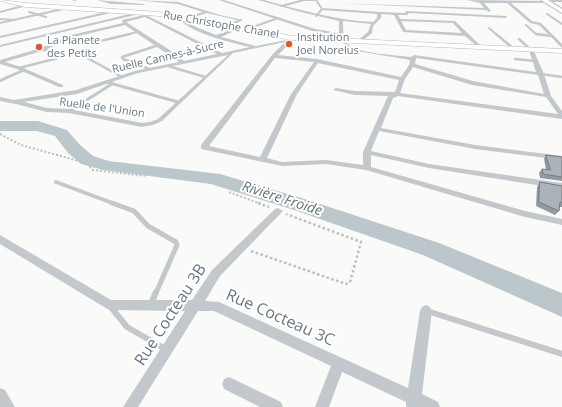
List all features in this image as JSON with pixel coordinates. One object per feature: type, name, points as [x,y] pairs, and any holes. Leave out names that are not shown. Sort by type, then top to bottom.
[{"type":"main road","points":[[548,1],[562,7]]},
{"type":"main road","points":[[548,1],[562,11]]},
{"type":"street","name":"Rue Christophe Chanel","points":[[1,0],[27,6],[138,13],[188,18],[291,39],[341,37],[359,41],[562,51]]},
{"type":"street","points":[[99,0],[119,4],[169,6],[199,15]]},
{"type":"street","points":[[136,0],[178,3],[241,20]]},
{"type":"street","points":[[222,0],[314,30],[341,37],[352,50],[413,62],[472,83],[548,96]]},
{"type":"street","points":[[260,0],[316,16],[341,21],[373,24]]},
{"type":"street","points":[[399,0],[406,12]]},
{"type":"street","points":[[468,1],[481,3],[562,1]]},
{"type":"street","points":[[508,2],[531,22],[540,24],[562,47]]},
{"type":"street","points":[[336,3],[487,9]]},
{"type":"street","points":[[481,3],[495,16]]},
{"type":"street","points":[[0,12],[27,6]]},
{"type":"street","points":[[0,23],[67,8]]},
{"type":"street","points":[[0,37],[110,12]]},
{"type":"street","points":[[188,18],[208,12]]},
{"type":"street","points":[[359,41],[370,32],[373,24],[379,18],[379,13],[407,14],[406,12],[506,17]]},
{"type":"street","points":[[0,46],[138,13]]},
{"type":"street","points":[[395,14],[400,20],[405,31],[466,36]]},
{"type":"street","points":[[183,63],[123,21],[148,15],[223,55]]},
{"type":"street","points":[[179,17],[183,21],[216,37],[258,47]]},
{"type":"street","points":[[400,20],[454,22],[466,36],[480,47]]},
{"type":"street","points":[[341,21],[341,37]]},
{"type":"street","points":[[3,62],[43,49],[73,36],[126,24]]},
{"type":"street","points":[[216,37],[238,28]]},
{"type":"street","points":[[291,39],[274,56],[204,147],[282,164],[326,162],[367,168],[525,214],[562,222]]},
{"type":"street","name":"Ruelle Cannes-à-Sucre","points":[[0,99],[14,102],[77,92],[109,83],[122,76],[149,69],[233,53],[291,39]]},
{"type":"street","points":[[531,50],[548,96],[562,116]]},
{"type":"street","name":"Ruelle de l'Union","points":[[14,102],[47,110],[69,111],[146,125],[160,120],[205,77],[233,53]]},
{"type":"street","points":[[274,56],[317,61],[402,79]]},
{"type":"street","points":[[367,168],[367,152],[390,97],[397,94],[402,79],[413,62],[414,56],[541,74]]},
{"type":"street","points":[[263,159],[294,94],[317,61]]},
{"type":"street","points":[[3,62],[61,86]]},
{"type":"street","points":[[336,90],[355,93],[397,94],[562,116]]},
{"type":"street","points":[[377,129],[475,147],[562,158]]},
{"type":"street","points":[[367,152],[429,166],[562,186]]},
{"type":"street","name":"Rue Cocteau 3B","points":[[130,407],[216,273],[278,211]]},
{"type":"street","name":"Rue Cocteau 3C","points":[[0,239],[109,305],[215,306],[339,363],[413,402],[433,407]]},
{"type":"street","points":[[413,402],[426,311]]},
{"type":"street","points":[[322,407],[339,363]]},
{"type":"street","points":[[229,384],[276,407]]},
{"type":"street","points":[[0,396],[8,407]]},
{"type":"lane","points":[[281,6],[304,0],[316,0],[322,9]]},
{"type":"lane","points":[[27,6],[46,17]]},
{"type":"lane","points":[[322,9],[379,13]]},
{"type":"lane","points":[[316,16],[322,9]]},
{"type":"lane","points":[[547,14],[562,24]]},
{"type":"lane","points":[[245,30],[278,18]]},
{"type":"lane","points":[[0,19],[14,20]]},
{"type":"lane","points":[[225,26],[241,20]]},
{"type":"lane","points":[[526,25],[536,34],[552,36]]},
{"type":"lane","points":[[489,28],[514,49]]},
{"type":"lane","points":[[73,36],[92,43],[137,32]]},
{"type":"lane","points":[[519,39],[531,50]]},
{"type":"lane","points":[[149,69],[123,59],[122,57],[158,45]]},
{"type":"lane","points":[[0,81],[22,69],[62,57],[43,49]]},
{"type":"lane","points":[[80,54],[122,76]]},
{"type":"lane","points":[[515,59],[535,61]]},
{"type":"lane","points":[[0,65],[3,62]]},
{"type":"lane","points":[[168,66],[205,77]]},
{"type":"lane","points":[[541,74],[562,77]]},
{"type":"lane","points":[[69,111],[109,83],[178,102]]},
{"type":"lane","points":[[56,182],[134,211],[148,226],[176,242],[177,245],[150,306]]},
{"type":"lane","points":[[109,305],[127,327],[167,350]]},
{"type":"lane","points":[[426,311],[562,354]]},
{"type":"path","points":[[0,134],[22,145],[86,163],[93,170],[145,176]]},
{"type":"path","points":[[229,192],[361,242],[350,282],[346,284],[242,248]]},
{"type":"building","points":[[546,155],[562,157],[562,177],[543,174],[542,169],[550,170]]},
{"type":"building","points":[[540,182],[562,186],[562,202],[560,202],[559,211],[539,202]]},
{"type":"waterway","name":"Rivière Froide","points":[[0,126],[38,126],[61,133],[74,149],[87,160],[109,166],[213,178],[301,205],[431,249],[562,305]]},
{"type":"place","name":"Institution Joel Norelus","points":[[289,44]]},
{"type":"place","name":"La Planete des Petits","points":[[39,47]]}]
